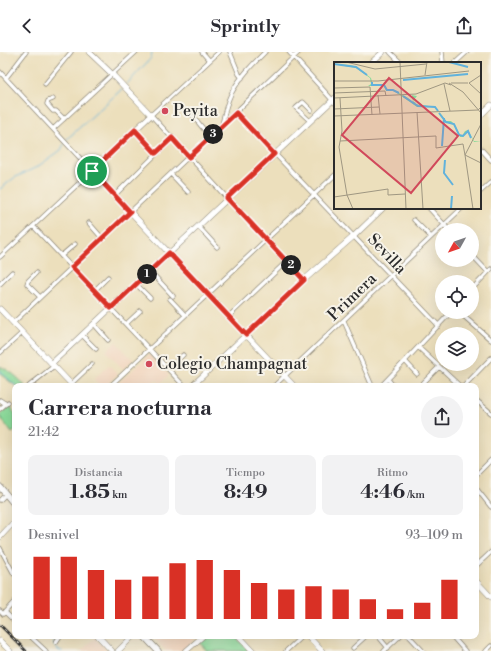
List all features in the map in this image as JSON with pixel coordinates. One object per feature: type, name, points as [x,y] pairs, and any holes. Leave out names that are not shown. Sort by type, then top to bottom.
[{"type":"main road","points":[[0,487],[12,501]]},
{"type":"main road","points":[[147,639],[158,651]]},
{"type":"street","points":[[6,78],[26,52]]},
{"type":"street","points":[[45,84],[71,52]]},
{"type":"street","points":[[89,52],[151,115],[304,280]]},
{"type":"street","points":[[53,129],[136,52]]},
{"type":"street","points":[[202,52],[209,60]]},
{"type":"street","points":[[0,257],[219,52]]},
{"type":"street","points":[[230,52],[242,78]]},
{"type":"street","points":[[222,126],[231,95],[242,78],[265,52]]},
{"type":"street","points":[[33,383],[227,198],[334,100],[289,52]]},
{"type":"street","points":[[13,323],[299,52]]},
{"type":"street","points":[[372,62],[383,52]]},
{"type":"street","points":[[390,52],[399,62]]},
{"type":"street","points":[[442,52],[444,62]]},
{"type":"street","points":[[456,62],[467,52]]},
{"type":"street","points":[[0,72],[291,383]]},
{"type":"street","points":[[53,99],[45,102],[64,119]]},
{"type":"street","points":[[310,121],[296,108],[303,102],[311,110]]},
{"type":"street","points":[[481,115],[491,105]]},
{"type":"street","points":[[56,111],[60,107]]},
{"type":"street","name":"Sevilla","points":[[236,113],[438,326]]},
{"type":"street","points":[[193,116],[210,137]]},
{"type":"street","points":[[135,130],[156,153]]},
{"type":"street","points":[[114,195],[172,138]]},
{"type":"street","points":[[481,149],[491,160]]},
{"type":"street","points":[[171,174],[188,192]]},
{"type":"street","points":[[113,383],[334,177]]},
{"type":"street","points":[[481,191],[491,182]]},
{"type":"street","points":[[195,383],[382,209]]},
{"type":"street","points":[[430,209],[443,223]]},
{"type":"street","name":"Primera","points":[[445,223],[461,209]]},
{"type":"street","points":[[414,220],[431,237]]},
{"type":"street","points":[[89,223],[102,238]]},
{"type":"street","points":[[33,226],[181,383]]},
{"type":"street","points":[[198,226],[217,247]]},
{"type":"street","name":"Primera","points":[[277,383],[435,233]]},
{"type":"street","points":[[62,256],[75,244]]},
{"type":"street","points":[[229,316],[287,261]]},
{"type":"street","points":[[479,262],[488,272]]},
{"type":"street","points":[[479,282],[491,269]]},
{"type":"street","points":[[150,271],[173,296]]},
{"type":"street","points":[[0,284],[12,272]]},
{"type":"street","points":[[36,273],[28,280],[27,284],[40,297]]},
{"type":"street","points":[[94,290],[108,277]]},
{"type":"street","points":[[136,284],[150,298]]},
{"type":"street","points":[[256,284],[260,287]]},
{"type":"street","points":[[170,300],[180,307],[185,315]]},
{"type":"street","points":[[0,309],[70,383]]},
{"type":"street","points":[[126,324],[140,311]]},
{"type":"street","points":[[384,383],[444,319]]},
{"type":"street","points":[[467,319],[491,340]]},
{"type":"street","points":[[344,321],[371,383]]},
{"type":"street","points":[[94,324],[108,340]]},
{"type":"street","points":[[0,353],[22,333]]},
{"type":"street","points":[[82,335],[96,349]]},
{"type":"street","points":[[418,347],[435,363]]},
{"type":"street","points":[[168,369],[183,355]]},
{"type":"street","points":[[467,383],[491,358]]},
{"type":"street","points":[[405,361],[417,374]]},
{"type":"street","points":[[74,383],[92,364]]},
{"type":"street","points":[[423,383],[435,371]]},
{"type":"street","points":[[443,371],[457,383]]},
{"type":"street","points":[[388,379],[391,383]]},
{"type":"street","points":[[0,401],[4,405]]},
{"type":"street","points":[[479,403],[491,413]]},
{"type":"street","points":[[479,472],[491,460]]},
{"type":"street","points":[[479,492],[491,507]]},
{"type":"street","points":[[0,500],[6,494]]},
{"type":"street","points":[[0,537],[12,524]]},
{"type":"street","points":[[0,548],[12,570]]},
{"type":"street","points":[[479,563],[491,552]]},
{"type":"street","points":[[479,584],[491,597]]},
{"type":"street","points":[[12,604],[3,612],[12,620]]},
{"type":"street","points":[[33,639],[46,651]]},
{"type":"street","points":[[101,639],[112,651]]},
{"type":"street","points":[[118,651],[130,639]]},
{"type":"street","points":[[186,651],[200,639]]},
{"type":"street","points":[[242,639],[253,651]]},
{"type":"street","points":[[286,651],[299,639]]},
{"type":"street","points":[[311,639],[322,651]]},
{"type":"street","points":[[353,648],[363,639]]},
{"type":"street","points":[[380,639],[386,650],[397,639]]},
{"type":"street","points":[[412,639],[423,651]]},
{"type":"street","points":[[455,639],[465,651]]},
{"type":"street","points":[[0,641],[10,651]]},
{"type":"street","points":[[486,651],[491,646]]},
{"type":"shaded area","name":"Colegio Champagnat","points":[[116,342],[133,360],[123,369],[106,351]]},
{"type":"shaded area","name":"Colegio Champagnat","points":[[149,355],[169,375],[161,383],[157,380],[154,383],[118,383]]},
{"type":"shaded area","name":"Colegio Champagnat","points":[[109,365],[118,374],[108,383],[97,383],[94,379]]},
{"type":"shaded area","points":[[94,639],[96,639],[108,651],[81,651]]},
{"type":"shaded area","points":[[155,639],[195,639],[182,651],[166,651]]},
{"type":"green space","points":[[0,366],[14,374],[22,383],[12,383],[0,374]]},
{"type":"green space","points":[[10,406],[12,409],[12,433],[0,417],[0,414]]},
{"type":"green space","points":[[204,639],[238,639],[249,651],[207,651],[200,643]]},
{"type":"waterway","points":[[126,85],[151,58],[152,52]]},
{"type":"waterway","points":[[65,141],[122,89]]},
{"type":"waterway","points":[[0,189],[14,178],[37,167],[61,150],[64,144]]},
{"type":"waterway","points":[[0,371],[13,383]]},
{"type":"waterway","points":[[55,639],[54,646],[58,650],[62,651]]},
{"type":"railway","points":[[0,625],[12,637]]},
{"type":"railway","points":[[14,639],[26,651]]},
{"type":"place","name":"Peyita","points":[[165,111]]},
{"type":"place","name":"Colegio Champagnat","points":[[149,364]]},
{"type":"route","points":[[236,113],[274,154],[227,198],[304,280],[246,335],[169,253],[111,308],[72,267],[130,212],[92,171],[135,130],[156,153],[172,138],[189,157],[236,113]]}]
